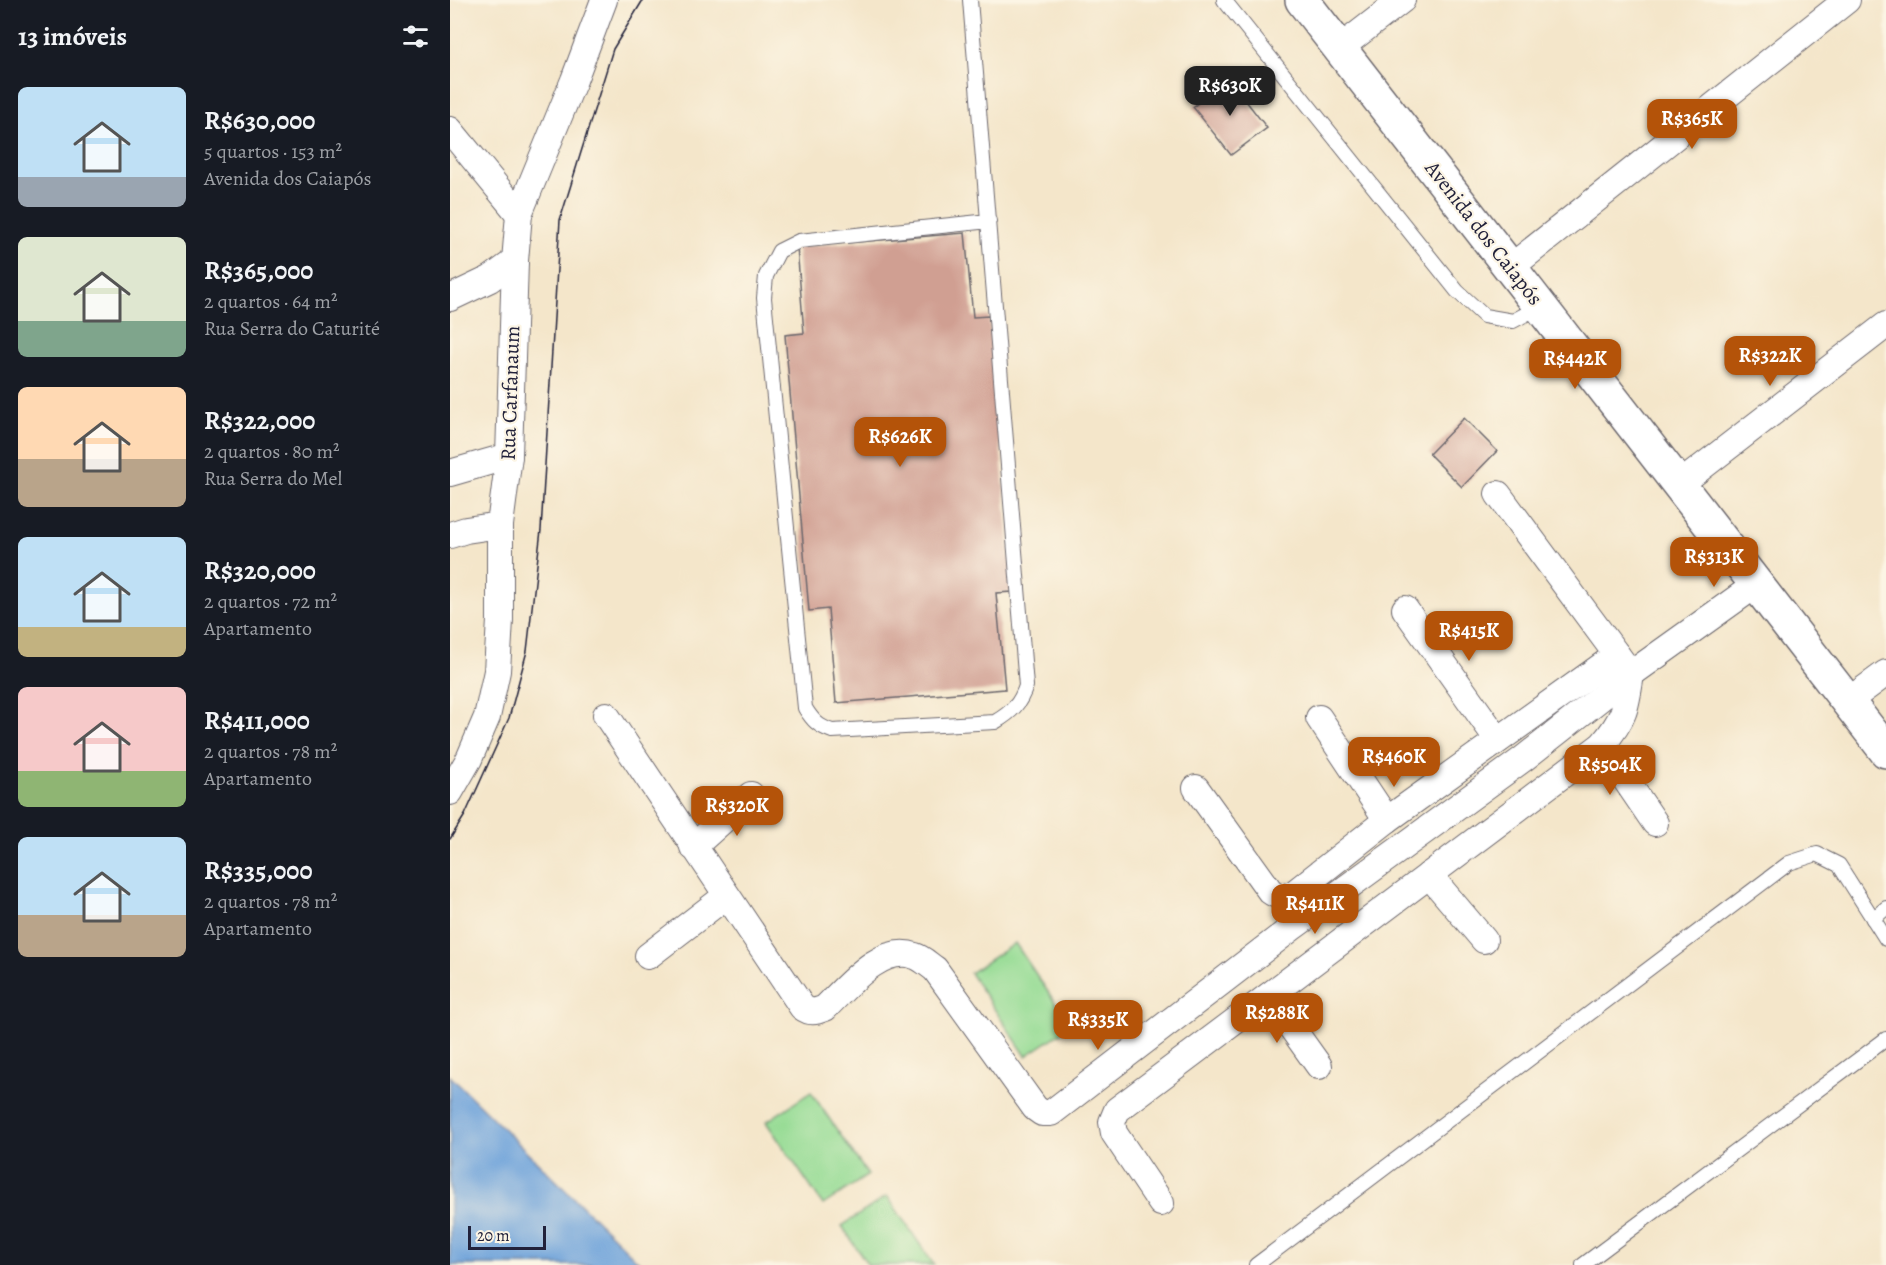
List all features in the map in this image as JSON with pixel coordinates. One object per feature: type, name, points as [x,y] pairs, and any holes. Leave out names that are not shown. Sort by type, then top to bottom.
[{"type":"main road","name":"Avenida dos Caiapós","points":[[1302,0],[1886,751]]},
{"type":"street","name":"Rua Carfanaum","points":[[450,792],[470,759],[488,717],[496,671],[500,620],[500,525],[509,456],[515,261],[519,214],[604,0]]},
{"type":"street","points":[[1340,48],[1402,0]]},
{"type":"street","points":[[1511,267],[1847,0]]},
{"type":"street","points":[[450,130],[519,214]]},
{"type":"street","points":[[450,298],[490,279],[515,261]]},
{"type":"street","points":[[1680,484],[1886,325]]},
{"type":"street","points":[[450,473],[509,456]]},
{"type":"street","points":[[1161,1203],[1114,1133],[1112,1122],[1117,1110],[1602,745],[1617,727],[1626,710],[1624,665],[1498,494]]},
{"type":"street","points":[[450,535],[500,525]]},
{"type":"street","points":[[1196,788],[1270,891],[1284,897],[1293,894],[1387,820],[1498,740],[1757,584]]},
{"type":"street","points":[[1405,609],[1498,740]]},
{"type":"street","points":[[606,716],[802,1007],[808,1011],[817,1012],[825,1008],[875,961],[896,953],[915,956],[934,969],[1035,1108],[1042,1113],[1051,1113],[1293,927],[1522,759],[1624,665]]},
{"type":"street","points":[[1848,702],[1886,673]]},
{"type":"street","points":[[1319,718],[1387,820]]},
{"type":"street","points":[[1602,745],[1655,824]]},
{"type":"street","points":[[693,847],[751,795]]},
{"type":"street","points":[[1429,875],[1484,940]]},
{"type":"street","points":[[648,956],[726,896]]},
{"type":"street","points":[[1269,996],[1319,1066]]},
{"type":"lane","points":[[970,0],[989,221],[1026,686],[1021,701],[1016,707],[995,722],[832,731],[813,721],[805,708],[764,297],[766,276],[779,251],[799,241],[989,221]]},
{"type":"lane","points":[[1224,0],[1457,291],[1484,316],[1513,321],[1541,306]]},
{"type":"lane","points":[[1256,1265],[1790,863],[1817,854],[1839,865],[1886,939]]},
{"type":"lane","points":[[1873,919],[1886,908]]},
{"type":"lane","points":[[1583,1265],[1886,1039]]},
{"type":"green space","points":[[1015,943],[1071,1026],[1026,1056],[970,973]]},
{"type":"green space","points":[[811,1092],[868,1175],[823,1205],[766,1122]]},
{"type":"green space","points":[[887,1196],[934,1265],[868,1265],[842,1226]]},
{"type":"water","points":[[450,1076],[642,1265],[450,1265]]},
{"type":"building","points":[[1229,79],[1267,128],[1231,155],[1193,107]]},
{"type":"building","points":[[965,233],[973,317],[989,316],[1013,592],[996,593],[1005,689],[836,703],[828,609],[809,611],[785,335],[804,333],[797,247]]},
{"type":"building","points":[[1464,418],[1497,451],[1462,487],[1429,454]]},
{"type":"tram line","points":[[450,839],[465,815],[509,718],[527,651],[541,530],[560,220],[613,49],[643,0]]}]
